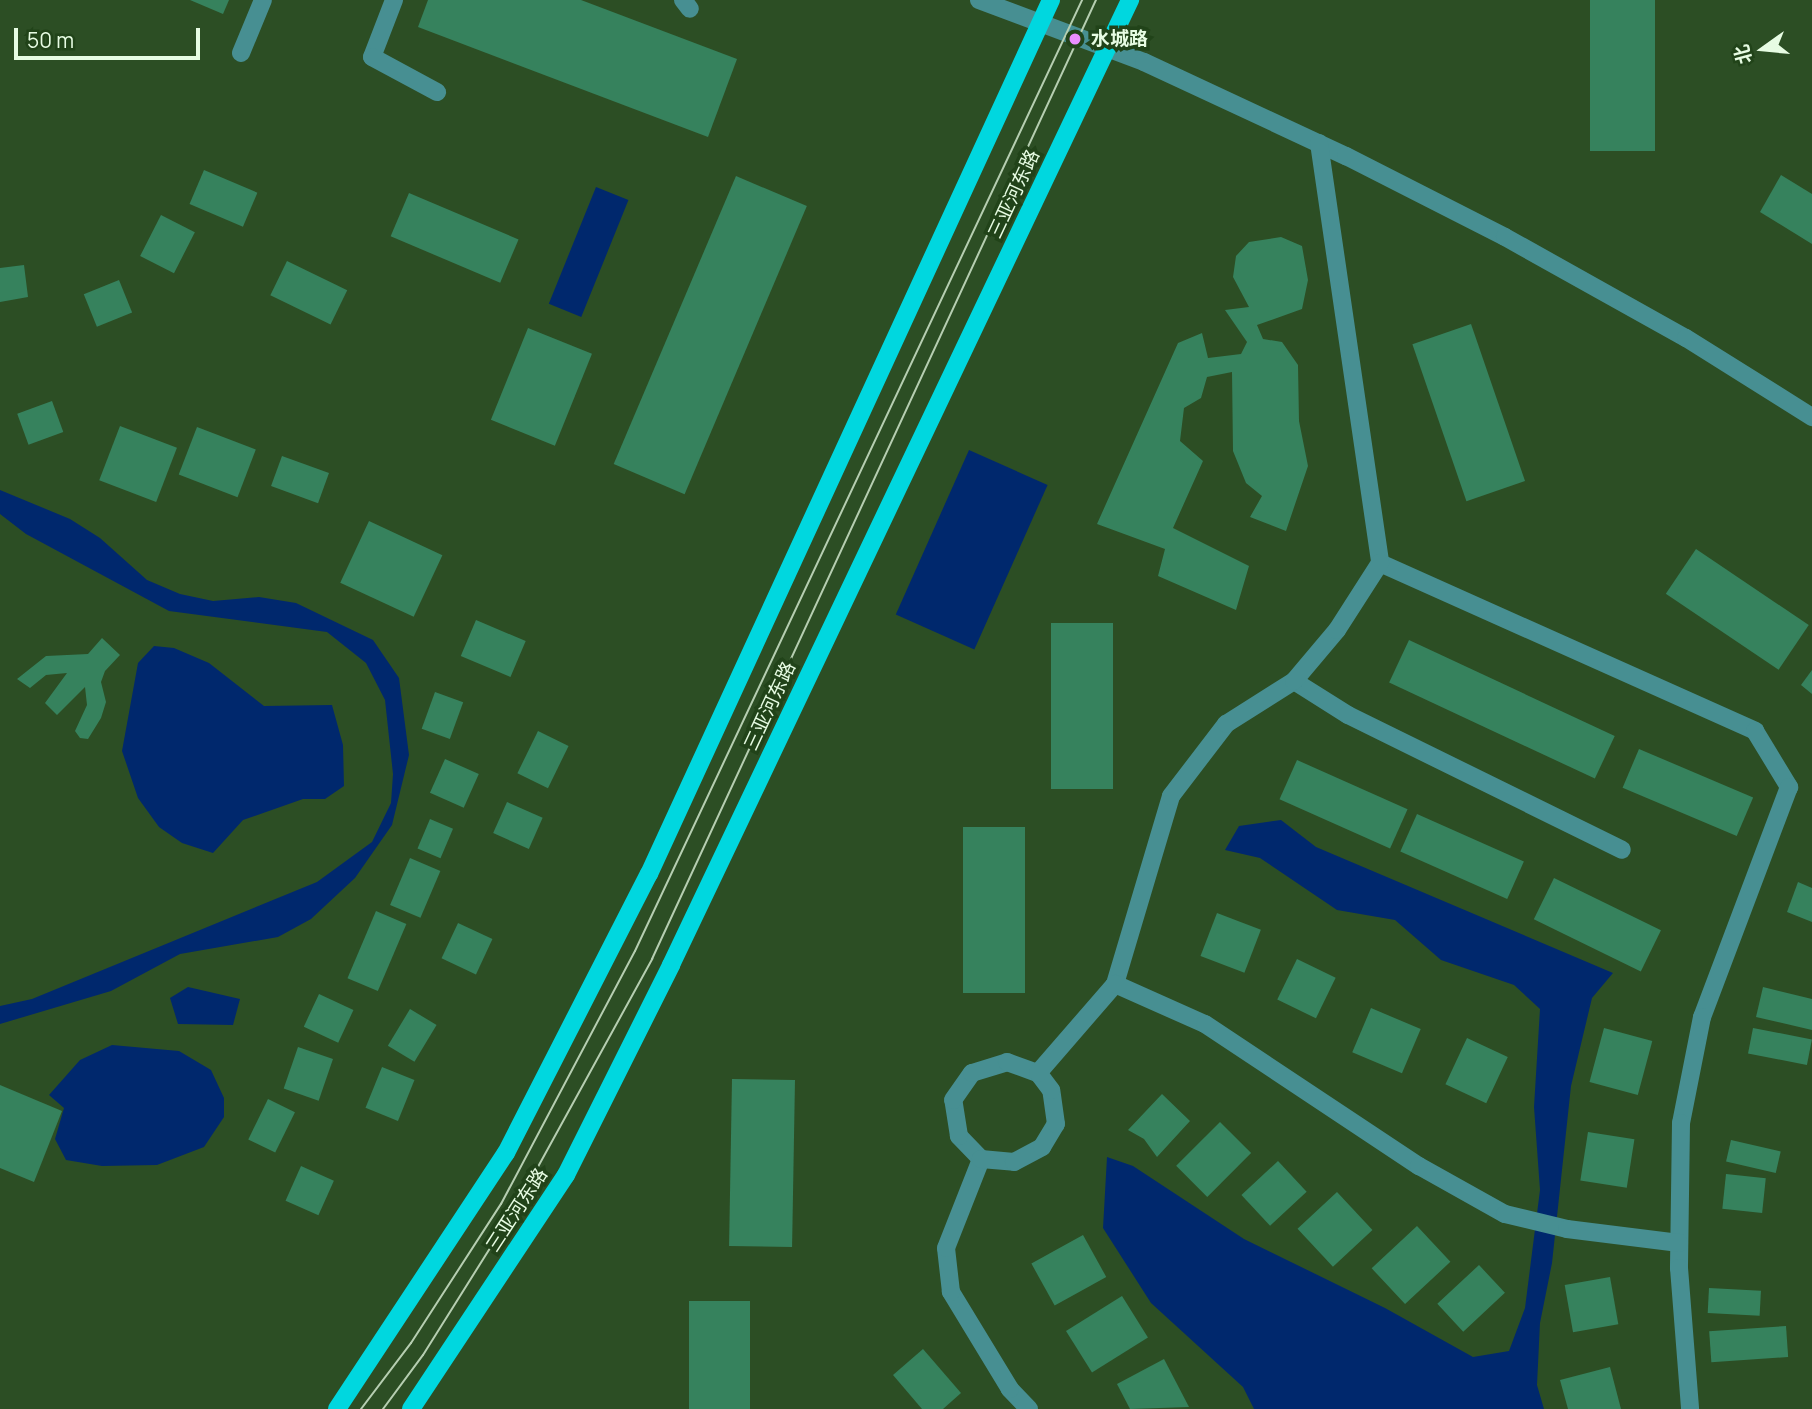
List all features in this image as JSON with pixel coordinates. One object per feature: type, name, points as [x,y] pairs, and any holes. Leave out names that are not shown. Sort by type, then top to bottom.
[{"type":"main road","name":"三亚河东路","points":[[337,1409],[506,1153],[643,886],[1051,0]]},
{"type":"main road","name":"三亚河东路","points":[[411,1409],[566,1175],[671,965],[1130,0]]},
{"type":"street","points":[[242,53],[263,0]]},
{"type":"street","points":[[394,0],[372,57],[437,92]]},
{"type":"street","points":[[979,0],[1107,47],[1319,144],[1505,236],[1686,338],[1812,417]]},
{"type":"street","points":[[1038,1073],[1115,984],[1171,796],[1226,724],[1294,681],[1337,630],[1380,564],[1319,144]]},
{"type":"street","points":[[1380,564],[1755,731],[1789,787],[1702,1017],[1681,1123],[1679,1243],[1690,1409]]},
{"type":"street","points":[[1294,681],[1348,715],[1622,850]]},
{"type":"street","points":[[1115,984],[1205,1024],[1419,1166],[1505,1214],[1567,1229],[1679,1243]]},
{"type":"street","points":[[1007,1062],[1038,1073],[1051,1090],[1056,1124],[1042,1147],[1014,1161],[981,1159],[959,1136],[953,1100],[972,1073],[1007,1062]]},
{"type":"street","points":[[981,1159],[946,1248],[951,1292],[1010,1388],[1029,1409]]},
{"type":"water","points":[[596,187],[628,200],[581,317],[549,304]]},
{"type":"water","points":[[969,450],[1048,485],[974,649],[896,614]]},
{"type":"water","points":[[0,490],[70,519],[100,538],[147,580],[180,594],[213,601],[259,597],[296,603],[373,640],[399,678],[409,755],[392,825],[355,878],[311,919],[278,937],[180,954],[111,991],[0,1024],[0,1006],[32,999],[317,882],[372,842],[391,803],[393,774],[385,700],[366,663],[327,632],[169,611],[26,534],[0,514]]},
{"type":"water","points":[[154,646],[174,648],[209,663],[264,706],[332,705],[343,745],[344,786],[325,799],[303,799],[243,820],[213,853],[182,843],[159,827],[138,798],[122,751],[138,663]]},
{"type":"water","points":[[1281,820],[1316,847],[1613,973],[1592,998],[1571,1086],[1552,1263],[1540,1323],[1537,1385],[1544,1409],[1254,1409],[1243,1387],[1151,1303],[1103,1228],[1107,1157],[1133,1166],[1244,1239],[1385,1308],[1473,1357],[1509,1351],[1525,1308],[1540,1190],[1534,1107],[1540,1009],[1514,985],[1441,960],[1395,920],[1337,910],[1260,858],[1225,850],[1239,826]]},
{"type":"water","points":[[188,987],[240,999],[233,1025],[178,1024],[170,998]]},
{"type":"water","points":[[112,1045],[179,1051],[211,1070],[224,1098],[224,1117],[204,1147],[157,1165],[102,1166],[66,1160],[55,1139],[64,1108],[49,1095],[80,1060]]},
{"type":"building","points":[[190,0],[229,0],[223,14]]},
{"type":"building","points":[[428,0],[581,0],[737,59],[708,137],[418,27]]},
{"type":"building","points":[[1590,0],[1655,0],[1655,151],[1590,151]]},
{"type":"building","points":[[204,170],[257,193],[243,227],[190,204]]},
{"type":"building","points":[[1781,175],[1812,194],[1812,244],[1760,212]]},
{"type":"building","points":[[736,176],[807,206],[685,494],[614,464]]},
{"type":"building","points":[[409,193],[519,239],[500,283],[391,236]]},
{"type":"building","points":[[161,215],[195,232],[174,273],[140,256]]},
{"type":"building","points":[[1281,237],[1302,246],[1308,280],[1302,309],[1257,325],[1263,339],[1282,342],[1298,365],[1299,421],[1308,466],[1286,531],[1250,517],[1262,496],[1246,483],[1233,451],[1232,372],[1207,377],[1201,398],[1184,408],[1180,441],[1203,461],[1173,528],[1249,566],[1236,610],[1158,576],[1165,549],[1097,524],[1178,343],[1202,333],[1208,358],[1241,354],[1247,342],[1225,310],[1249,307],[1233,277],[1236,256],[1249,242]]},
{"type":"building","points":[[287,261],[347,290],[331,325],[270,295]]},
{"type":"building","points":[[24,265],[28,297],[0,302],[0,268]]},
{"type":"building","points":[[119,280],[132,312],[97,327],[84,294]]},
{"type":"building","points":[[1471,324],[1525,481],[1466,501],[1412,344]]},
{"type":"building","points":[[528,328],[592,354],[555,446],[491,420]]},
{"type":"building","points":[[52,401],[63,432],[29,445],[17,414]]},
{"type":"building","points":[[120,426],[177,448],[156,502],[99,480]]},
{"type":"building","points":[[197,427],[256,450],[238,497],[179,475]]},
{"type":"building","points":[[282,456],[329,473],[318,503],[271,486]]},
{"type":"building","points":[[369,521],[442,555],[414,617],[340,583]]},
{"type":"building","points":[[1696,549],[1809,625],[1779,670],[1666,594]]},
{"type":"building","points":[[476,620],[526,641],[510,677],[461,656]]},
{"type":"building","points":[[1051,623],[1113,623],[1113,789],[1051,789]]},
{"type":"building","points":[[102,638],[120,655],[105,671],[101,682],[106,702],[101,718],[88,739],[80,738],[75,731],[87,705],[85,687],[57,715],[45,703],[67,673],[46,675],[30,688],[17,679],[46,656],[88,654]]},
{"type":"building","points":[[1409,640],[1615,736],[1595,779],[1389,683]]},
{"type":"building","points":[[1812,670],[1812,694],[1801,685]]},
{"type":"building","points":[[435,692],[463,702],[450,739],[422,729]]},
{"type":"building","points":[[538,731],[569,746],[548,788],[517,773]]},
{"type":"building","points":[[1639,749],[1753,797],[1737,836],[1623,788]]},
{"type":"building","points":[[445,759],[479,774],[464,808],[430,793]]},
{"type":"building","points":[[1297,760],[1408,809],[1390,848],[1280,799]]},
{"type":"building","points":[[507,802],[543,818],[529,849],[493,833]]},
{"type":"building","points":[[1417,814],[1524,862],[1507,899],[1400,851]]},
{"type":"building","points":[[430,819],[453,829],[441,858],[417,848]]},
{"type":"building","points":[[963,827],[1025,827],[1025,993],[963,993]]},
{"type":"building","points":[[410,858],[440,871],[420,918],[390,905]]},
{"type":"building","points":[[1554,878],[1661,930],[1641,972],[1534,919]]},
{"type":"building","points":[[1798,882],[1812,888],[1812,922],[1787,912]]},
{"type":"building","points":[[376,911],[406,924],[378,991],[347,978]]},
{"type":"building","points":[[1217,913],[1261,930],[1244,973],[1201,956]]},
{"type":"building","points":[[458,923],[492,939],[476,974],[442,958]]},
{"type":"building","points":[[1297,959],[1336,978],[1316,1018],[1277,999]]},
{"type":"building","points":[[1763,987],[1812,999],[1812,1030],[1756,1017]]},
{"type":"building","points":[[319,994],[353,1010],[338,1043],[304,1027]]},
{"type":"building","points":[[1371,1008],[1421,1029],[1402,1073],[1352,1052]]},
{"type":"building","points":[[410,1009],[437,1025],[414,1062],[388,1046]]},
{"type":"building","points":[[1604,1028],[1652,1041],[1638,1095],[1590,1082]]},
{"type":"building","points":[[1753,1028],[1812,1039],[1807,1065],[1748,1054]]},
{"type":"building","points":[[1467,1038],[1508,1057],[1486,1103],[1445,1084]]},
{"type":"building","points":[[298,1047],[333,1059],[319,1101],[284,1089]]},
{"type":"building","points":[[382,1067],[414,1080],[398,1121],[366,1108]]},
{"type":"building","points":[[732,1079],[795,1080],[792,1247],[729,1246]]},
{"type":"building","points":[[0,1085],[62,1111],[34,1182],[0,1168]]},
{"type":"building","points":[[1162,1094],[1190,1121],[1157,1157],[1144,1139],[1128,1130]]},
{"type":"building","points":[[268,1099],[295,1112],[275,1153],[248,1139]]},
{"type":"building","points":[[1220,1122],[1251,1153],[1207,1197],[1176,1166]]},
{"type":"building","points":[[1588,1132],[1634,1139],[1627,1188],[1580,1180]]},
{"type":"building","points":[[1731,1140],[1781,1151],[1776,1173],[1726,1161]]},
{"type":"building","points":[[1278,1161],[1307,1192],[1270,1226],[1241,1195]]},
{"type":"building","points":[[301,1166],[334,1181],[318,1215],[286,1201]]},
{"type":"building","points":[[1726,1174],[1766,1178],[1762,1213],[1722,1209]]},
{"type":"building","points":[[1337,1192],[1372,1230],[1333,1267],[1298,1229]]},
{"type":"building","points":[[1417,1226],[1450,1262],[1405,1304],[1372,1268]]},
{"type":"building","points":[[1083,1235],[1106,1277],[1055,1306],[1031,1264]]},
{"type":"building","points":[[1479,1265],[1505,1293],[1463,1332],[1437,1304]]},
{"type":"building","points":[[1610,1277],[1618,1324],[1573,1332],[1565,1285]]},
{"type":"building","points":[[1709,1288],[1761,1291],[1760,1316],[1708,1313]]},
{"type":"building","points":[[1122,1296],[1148,1338],[1092,1373],[1066,1331]]},
{"type":"building","points":[[689,1301],[750,1301],[750,1409],[689,1409]]},
{"type":"building","points":[[1786,1326],[1788,1357],[1711,1362],[1709,1331]]},
{"type":"building","points":[[923,1349],[961,1393],[943,1409],[922,1409],[893,1375]]},
{"type":"building","points":[[1164,1359],[1189,1407],[1130,1409],[1117,1384]]},
{"type":"building","points":[[1610,1367],[1621,1409],[1568,1409],[1560,1380]]},
{"type":"tram line","points":[[361,1409],[411,1343],[501,1204],[635,951],[1082,0]]},
{"type":"tram line","points":[[383,1409],[423,1355],[517,1205],[652,959],[1096,0]]},
{"type":"place","name":"水城路","points":[[1075,39]]}]
